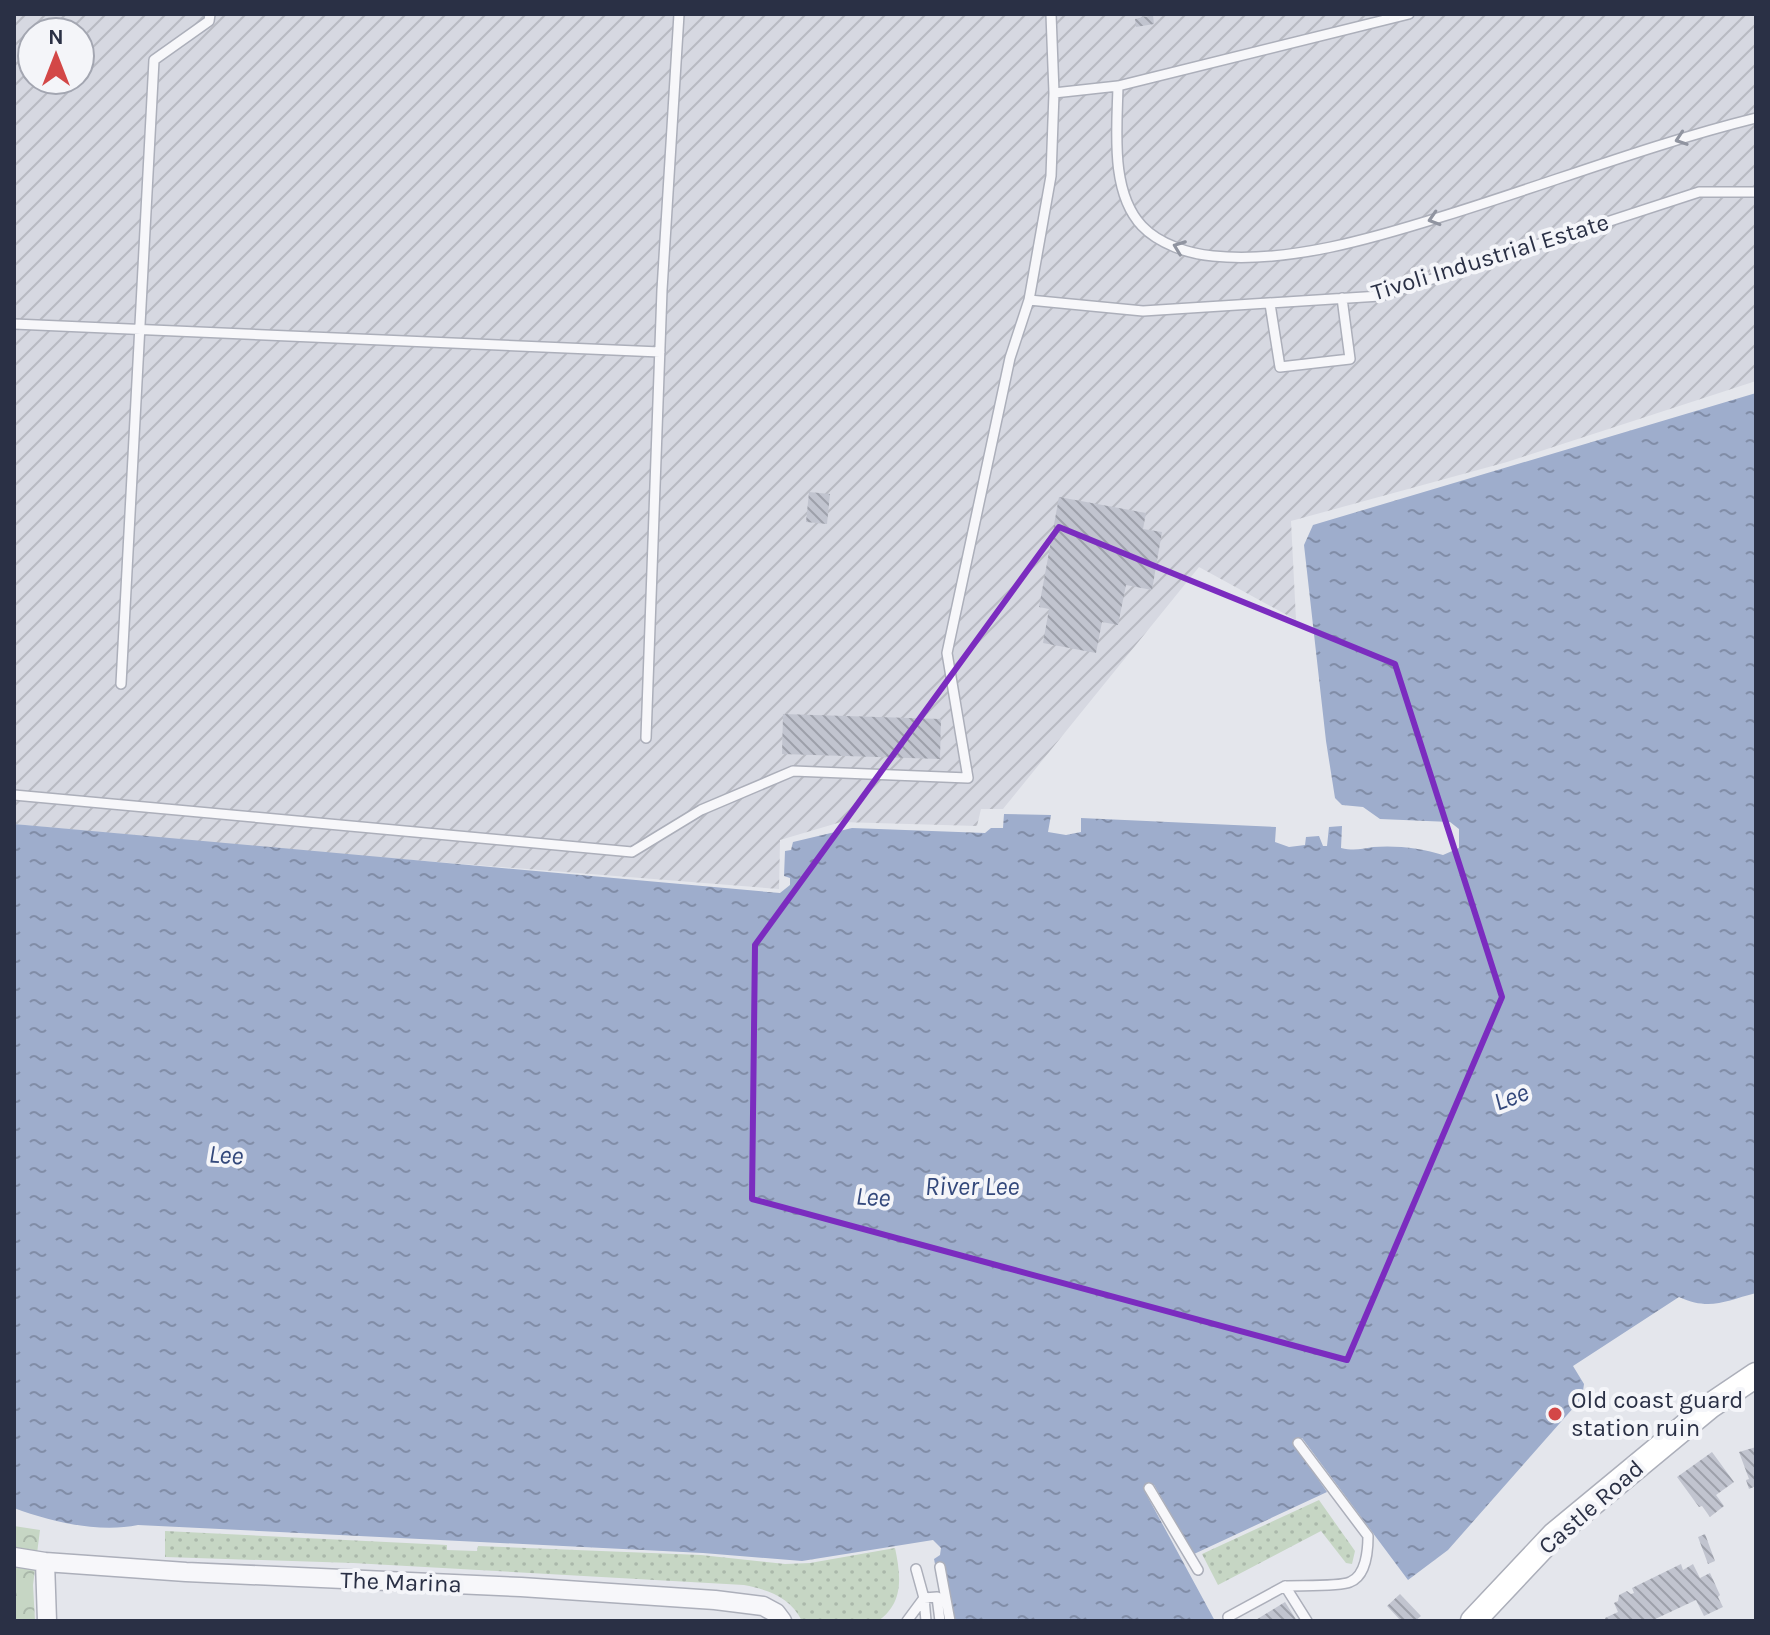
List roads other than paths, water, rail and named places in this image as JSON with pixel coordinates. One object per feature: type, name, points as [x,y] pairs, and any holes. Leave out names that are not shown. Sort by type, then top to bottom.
[{"type":"main road","name":"Castle Road","points":[[1484,1615],[1566,1525],[1710,1406],[1756,1375]]},
{"type":"street","name":"The Marina","points":[[14,1557],[186,1572],[701,1598],[763,1606],[776,1613],[782,1621]]},
{"type":"street","points":[[45,1562],[47,1621]]},
{"type":"lane","points":[[121,684],[154,60],[209,21],[210,14]]},
{"type":"lane","points":[[646,738],[660,352],[679,14]]},
{"type":"lane","points":[[14,795],[632,852],[701,810],[793,771],[968,778],[947,653],[1010,358],[1029,300],[1051,176],[1054,93],[1051,14]]},
{"type":"lane","points":[[1054,93],[1118,86],[1409,14]]},
{"type":"lane","points":[[1118,86],[1118,151],[1128,203],[1139,224],[1149,233],[1186,251],[1212,256],[1274,255],[1370,237],[1540,186],[1710,129],[1756,118]]},
{"type":"lane","name":"Tivoli Industrial Estate","points":[[1029,300],[1143,311],[1380,296],[1699,192],[1756,192]]},
{"type":"lane","points":[[1270,304],[1280,367],[1350,359],[1342,298]]},
{"type":"lane","points":[[14,324],[660,352]]},
{"type":"lane","points":[[1228,1617],[1285,1586],[1350,1582],[1360,1574],[1368,1536],[1298,1443]]},
{"type":"lane","points":[[1149,1488],[1198,1570]]},
{"type":"lane","points":[[940,1567],[950,1621]]},
{"type":"lane","points":[[916,1569],[926,1621]]},
{"type":"lane","points":[[1285,1586],[1307,1621]]},
{"type":"lane","points":[[907,1621],[924,1598],[937,1597],[940,1621]]},
{"type":"water","name":"River Lee","points":[[1756,393],[1756,1293],[1709,1304],[1679,1297],[1573,1366],[1584,1384],[1582,1398],[1448,1550],[1408,1580],[1302,1438],[1294,1444],[1327,1492],[1194,1554],[1154,1485],[1144,1490],[1215,1621],[946,1619],[934,1559],[940,1555],[941,1548],[933,1540],[802,1561],[703,1553],[138,1525],[91,1527],[59,1522],[14,1508],[14,824],[780,893],[790,885],[790,878],[784,876],[785,851],[791,850],[793,842],[852,828],[985,833],[991,828],[1003,828],[1004,814],[1051,815],[1048,832],[1066,835],[1081,832],[1081,818],[1276,827],[1275,842],[1289,847],[1305,845],[1306,837],[1319,836],[1323,846],[1327,846],[1329,827],[1342,826],[1341,848],[1400,847],[1443,855],[1459,848],[1459,829],[1450,822],[1380,819],[1363,807],[1342,805],[1335,798],[1304,545],[1313,525]]},
{"type":"place","name":"Old coast guard station ruin","points":[[1555,1414]]},
{"type":"water label","name":"Lee","points":[[1511,1097]]},
{"type":"water label","name":"Lee","points":[[226,1155]]},
{"type":"water label","name":"Lee","points":[[873,1197]]}]
